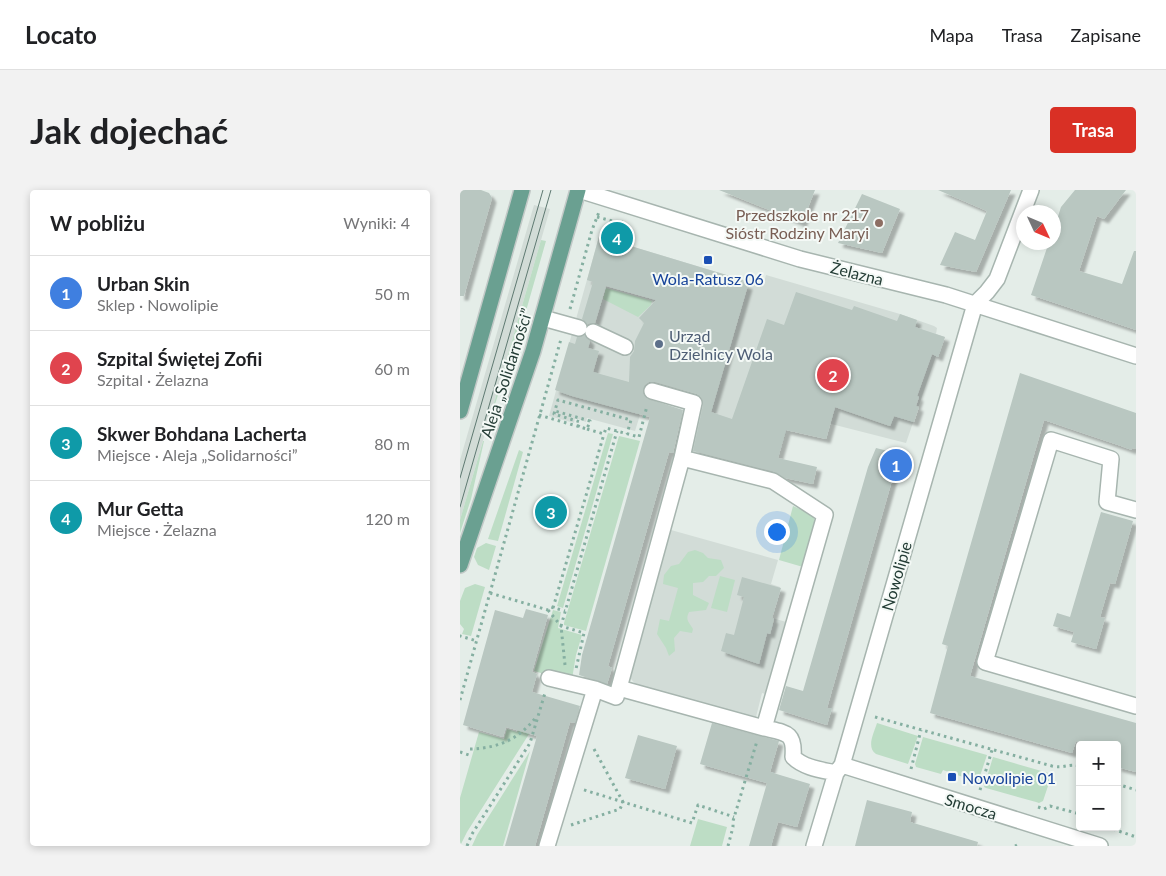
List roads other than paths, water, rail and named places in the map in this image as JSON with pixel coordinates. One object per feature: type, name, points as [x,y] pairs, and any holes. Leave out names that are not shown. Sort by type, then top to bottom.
[{"type":"main road","name":"Aleja „Solidarności”","points":[[460,411],[522,190]]},
{"type":"main road","name":"Aleja „Solidarności”","points":[[460,564],[543,318],[578,190]]},
{"type":"street","name":"Żelazna","points":[[578,190],[800,259],[946,295],[1136,356]]},
{"type":"street","points":[[975,304],[997,278],[1030,190]]},
{"type":"street","name":"Nowolipie","points":[[814,846],[839,769],[975,304]]},
{"type":"street","points":[[543,318],[579,328],[625,347]]},
{"type":"street","points":[[549,678],[595,689],[616,697],[682,458],[694,403],[652,391]]},
{"type":"street","points":[[1136,510],[1107,502],[1111,459],[1051,440],[985,662],[1136,706]]},
{"type":"street","points":[[618,688],[764,728],[825,515],[773,481],[682,458]]},
{"type":"street","points":[[547,846],[595,689]]},
{"type":"street","name":"Smocza","points":[[764,728],[785,733],[791,737],[794,743],[793,757],[797,762],[804,765],[839,769],[1100,846]]},
{"type":"tram line","points":[[460,478],[543,190]]},
{"type":"tram line","points":[[460,507],[551,190]]},
{"type":"place","name":"Przedszkole nr 217 Sióstr Rodziny Maryi","points":[[879,223]]},
{"type":"place","name":"Mur Getta","points":[[617,238]]},
{"type":"place","name":"Wola-Ratusz 06","points":[[708,260]]},
{"type":"place","name":"Urząd Dzielnicy Wola","points":[[659,344]]},
{"type":"place","name":"Szpital Świętej Zofii","points":[[833,375]]},
{"type":"place","name":"Urban Skin","points":[[896,465]]},
{"type":"place","name":"Skwer Bohdana Lacherta","points":[[551,512]]},
{"type":"place","name":"Nowolipie 01","points":[[952,777]]}]
